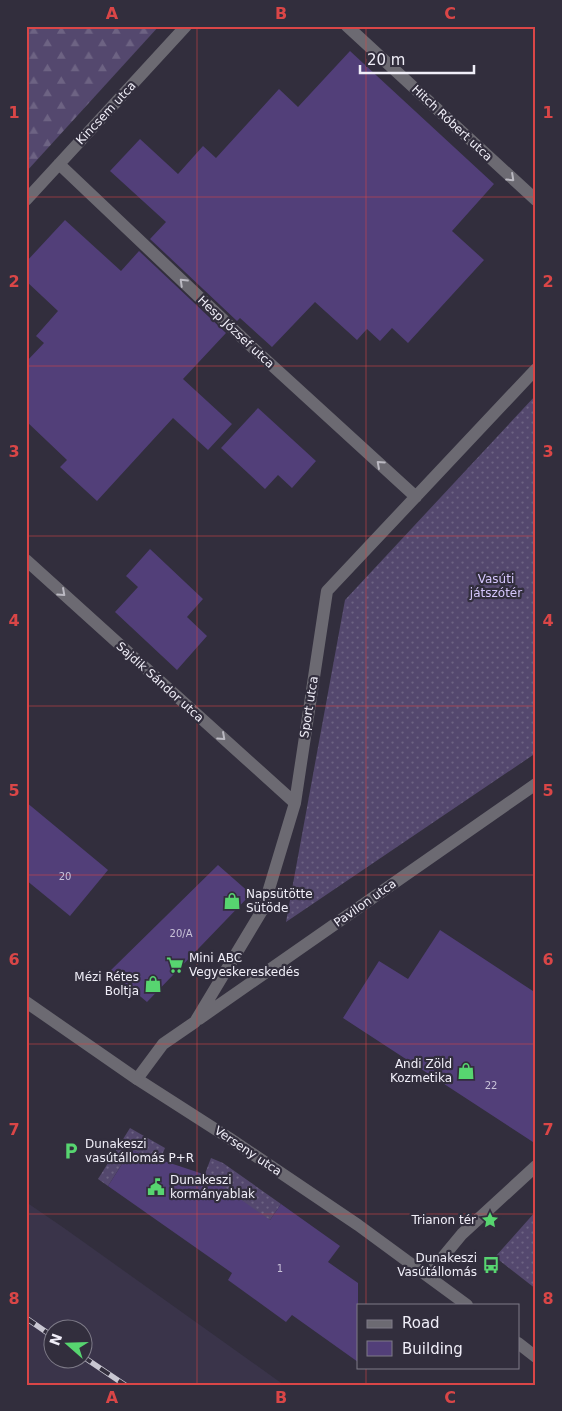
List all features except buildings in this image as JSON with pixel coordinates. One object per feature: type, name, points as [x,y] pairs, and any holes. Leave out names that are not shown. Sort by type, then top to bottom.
[{"type":"street","name":"Kincsem utca","points":[[26,200],[186,26]]},
{"type":"street","name":"Hitch Róbert utca","points":[[347,26],[536,200]]},
{"type":"street","name":"Hesp József utca","points":[[59,164],[253,348],[416,497]]},
{"type":"street","name":"Sport utca","points":[[137,1079],[164,1044],[195,1022],[263,909],[295,803],[327,591],[536,369]]},
{"type":"street","name":"Sajdik Sándor utca","points":[[26,560],[295,803]]},
{"type":"street","name":"Pavilon utca","points":[[195,1022],[536,784]]},
{"type":"street","name":"Verseny utca","points":[[26,1002],[137,1079],[305,1189],[428,1275],[466,1304]]},
{"type":"street","points":[[428,1275],[462,1234],[536,1166]]},
{"type":"street","points":[[520,1345],[536,1357]]},
{"type":"shaded area","points":[[26,1202],[64,1228],[284,1385],[26,1385]]},
{"type":"green space","points":[[26,26],[159,26],[26,172]]},
{"type":"green space","name":"Vasúti játszótér","points":[[536,395],[536,753],[286,922],[345,600]]},
{"type":"green space","points":[[130,1128],[165,1148],[160,1160],[131,1150],[108,1186],[98,1179]]},
{"type":"green space","points":[[211,1158],[223,1163],[281,1204],[270,1220],[198,1192]]},
{"type":"green space","points":[[536,1211],[536,1289],[495,1257]]},
{"type":"railway","points":[[26,1318],[42,1329]]},
{"type":"railway","points":[[92,1363],[125,1385]]},
{"type":"place","name":"Napsütötte Sütöde","points":[[232,901]]},
{"type":"place","name":"Mini ABC Vegyeskereskedés","points":[[175,965]]},
{"type":"place","name":"Mézi Rétes Boltja","points":[[153,984]]},
{"type":"place","name":"Andi Zöld Kozmetika","points":[[466,1071]]},
{"type":"place","name":"Dunakeszi vasútállomás P+R","points":[[71,1151]]},
{"type":"place","name":"Dunakeszi kormányablak","points":[[156,1187]]},
{"type":"place","name":"Trianon tér","points":[[490,1220]]},
{"type":"place","name":"Dunakeszi Vasútállomás","points":[[491,1265]]}]
